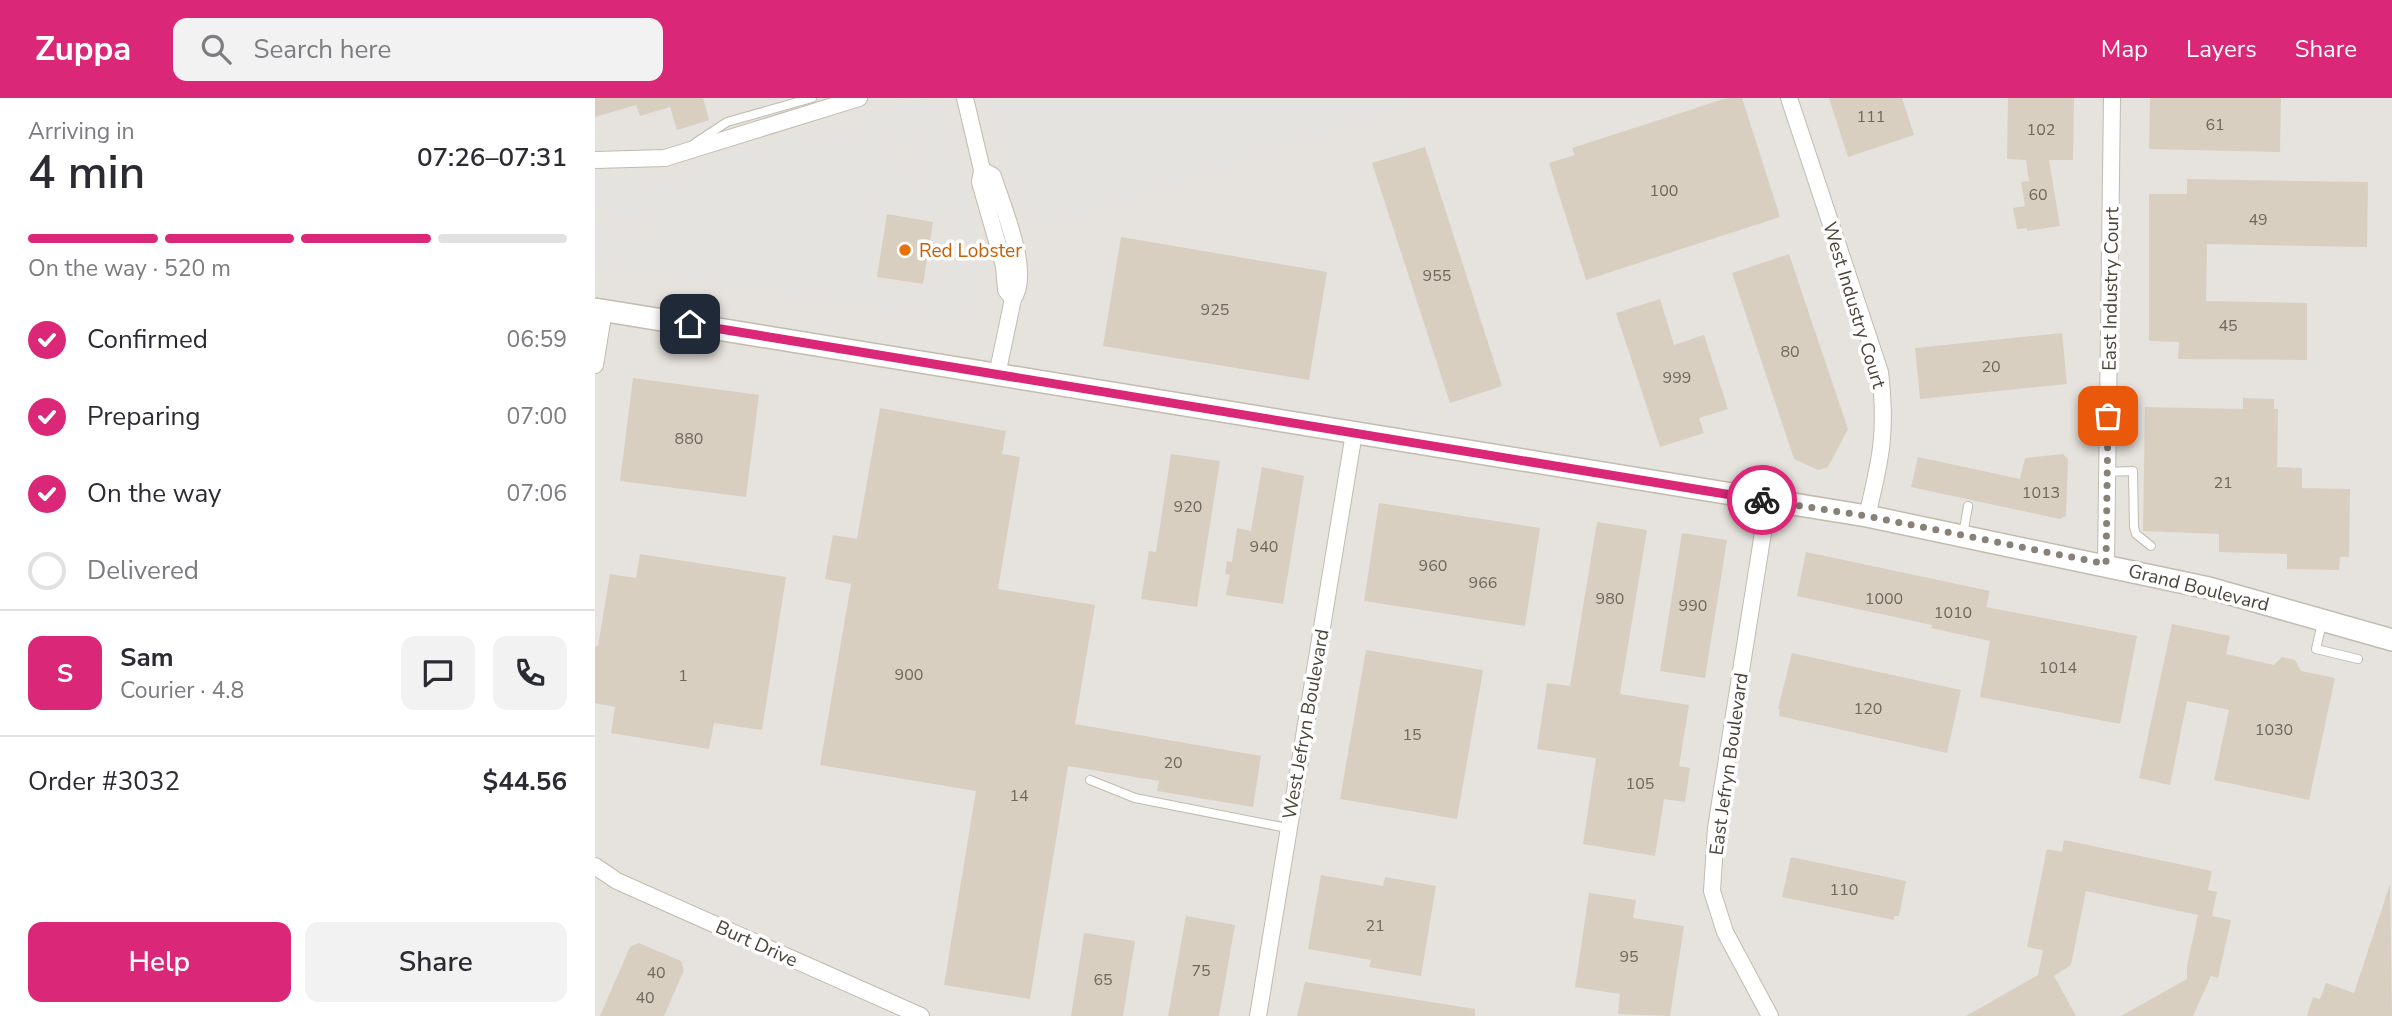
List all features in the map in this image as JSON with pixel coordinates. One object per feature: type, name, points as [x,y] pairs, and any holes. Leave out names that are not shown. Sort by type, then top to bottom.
[{"type":"street","points":[[595,160],[665,158],[859,98]]},
{"type":"street","points":[[965,98],[982,170],[993,176],[1019,261],[1020,290],[1013,299],[997,375]]},
{"type":"street","name":"West Industry Court","points":[[1789,98],[1880,372],[1885,407],[1883,449],[1867,516]]},
{"type":"street","name":"East Industry Court","points":[[2106,564],[2112,98]]},
{"type":"street","points":[[595,365],[599,309]]},
{"type":"street","name":"Grand Boulevard","points":[[599,309],[1867,516],[2106,564],[2247,597],[2392,640]]},
{"type":"street","name":"West Jefryn Boulevard","points":[[1258,1016],[1354,433]]},
{"type":"street","name":"East Jefryn Boulevard","points":[[1768,501],[1716,828],[1712,891],[1725,932],[1770,1016]]},
{"type":"street","name":"Burt Drive","points":[[595,866],[617,881],[921,1016]]},
{"type":"lane","points":[[678,154],[727,122],[813,98]]},
{"type":"lane","points":[[2107,472],[2133,471],[2134,527],[2137,534],[2151,546]]},
{"type":"lane","points":[[1962,535],[1968,506]]},
{"type":"lane","points":[[2323,620],[2316,649],[2358,659]]},
{"type":"lane","points":[[1090,780],[1135,797],[1287,828]]},
{"type":"shaded area","points":[[595,98],[2392,98],[2392,1016],[595,1016]]},
{"type":"shaded area","points":[[922,98],[928,98],[932,110],[943,107],[986,251],[974,254],[985,258],[975,314],[962,313],[960,324],[595,264],[595,224],[641,231],[642,243],[649,240],[653,214],[647,204],[646,216],[595,215],[595,175],[652,176],[653,187],[687,179],[684,168],[817,129],[821,140],[859,129],[856,117]],"holes":[[[921,128],[923,142],[913,144],[925,185],[919,184],[920,172],[892,167],[895,146],[883,144],[883,139],[894,135],[898,147],[919,140],[917,129]],[[873,196],[878,197],[876,208],[937,219],[939,207],[945,208],[953,232],[949,253],[936,252],[930,289],[940,292],[863,279],[873,278],[883,216],[870,213]]]},
{"type":"shaded area","points":[[987,98],[1430,98],[1039,229],[1035,215],[1023,218]]},
{"type":"building","points":[[595,98],[703,98],[709,120],[677,130],[670,107],[640,116],[636,105],[595,117]]},
{"type":"building","points":[[1727,98],[1742,98],[1780,217],[1586,280],[1549,163],[1575,155],[1572,148]]},
{"type":"building","points":[[1829,98],[1902,98],[1914,135],[1848,157]]},
{"type":"building","points":[[2008,98],[2074,98],[2073,160],[2049,160],[2060,226],[2027,231],[2027,228],[2017,229],[2013,208],[2025,206],[2021,182],[2029,181],[2026,160],[2007,159]]},
{"type":"building","points":[[2150,98],[2281,98],[2280,152],[2149,149]]},
{"type":"building","points":[[1425,147],[1502,386],[1450,403],[1372,163]]},
{"type":"building","points":[[2187,179],[2368,182],[2367,247],[2207,244],[2206,301],[2307,303],[2307,360],[2178,359],[2179,342],[2149,341],[2149,194],[2187,194]]},
{"type":"building","name":"Red Lobster","points":[[887,214],[933,222],[923,284],[877,277]]},
{"type":"building","points":[[1121,237],[1327,272],[1309,380],[1103,346]]},
{"type":"building","points":[[1789,254],[1848,429],[1828,467],[1818,470],[1794,459],[1732,273]]},
{"type":"building","points":[[1660,299],[1674,345],[1704,335],[1728,409],[1699,418],[1704,433],[1660,447],[1616,313]]},
{"type":"building","points":[[2062,333],[2067,384],[1920,399],[1915,348]]},
{"type":"building","points":[[633,378],[759,395],[746,497],[620,481]]},
{"type":"building","points":[[2243,398],[2274,399],[2274,409],[2278,409],[2277,467],[2302,468],[2302,488],[2350,489],[2349,557],[2340,557],[2339,570],[2287,569],[2287,554],[2219,552],[2219,534],[2143,531],[2145,407],[2243,409]]},
{"type":"building","points":[[880,408],[1006,431],[1002,454],[1020,457],[998,589],[1095,605],[1075,724],[1261,756],[1253,807],[1157,791],[1159,781],[1068,766],[1030,999],[944,985],[976,791],[820,765],[851,584],[825,579],[833,535],[857,539]]},
{"type":"building","points":[[1171,454],[1220,461],[1197,607],[1141,599],[1149,551],[1156,552]]},
{"type":"building","points":[[2063,454],[2068,459],[2066,516],[2060,519],[1911,487],[1918,457],[2020,479],[2025,458]]},
{"type":"building","points":[[1262,467],[1304,476],[1283,604],[1226,595],[1230,575],[1225,574],[1227,561],[1232,562],[1237,528],[1251,531]]},
{"type":"building","points":[[1379,503],[1540,528],[1525,626],[1364,601]]},
{"type":"building","points":[[1597,522],[1647,530],[1620,694],[1689,705],[1679,766],[1690,768],[1685,802],[1664,799],[1655,856],[1583,844],[1596,758],[1537,749],[1547,683],[1570,686]]},
{"type":"building","points":[[1682,533],[1727,540],[1705,678],[1660,671]]},
{"type":"building","points":[[1806,552],[1990,591],[1986,607],[2137,636],[2120,724],[1980,697],[1990,641],[1931,628],[1932,625],[1797,596]]},
{"type":"building","points":[[640,554],[786,577],[762,730],[714,723],[709,749],[611,733],[615,707],[595,703],[595,646],[598,646],[610,574],[636,578]]},
{"type":"building","points":[[2172,624],[2230,636],[2226,654],[2274,665],[2282,657],[2295,660],[2301,671],[2335,678],[2309,800],[2214,780],[2229,710],[2187,701],[2170,785],[2139,778]]},
{"type":"building","points":[[1366,650],[1483,670],[1457,819],[1340,799]]},
{"type":"building","points":[[1792,653],[1961,690],[1947,753],[1779,716],[1778,709]]},
{"type":"building","points":[[2064,840],[2212,871],[2208,890],[2217,892],[2212,916],[2231,920],[2218,978],[2211,976],[2193,1016],[2121,1016],[2187,979],[2187,966],[2198,915],[2086,891],[2071,965],[2054,976],[2076,1016],[1966,1016],[2038,975],[2043,950],[2027,947],[2047,849],[2062,852]]},
{"type":"building","points":[[1791,857],[1906,881],[1899,916],[1894,916],[1894,920],[1782,897]]},
{"type":"building","points":[[1321,875],[1383,886],[1385,877],[1436,886],[1421,976],[1369,967],[1371,960],[1308,949]]},
{"type":"building","points":[[2390,884],[2392,1016],[2307,1016],[2313,997],[2320,999],[2326,983],[2354,993]]},
{"type":"building","points":[[1589,893],[1636,900],[1633,918],[1684,926],[1670,1016],[1618,1014],[1620,994],[1575,987]]},
{"type":"building","points":[[1186,916],[1235,925],[1219,1016],[1168,1016]]},
{"type":"building","points":[[1084,933],[1135,941],[1123,1016],[1071,1016]]},
{"type":"building","points":[[639,943],[681,961],[684,970],[664,1016],[600,1016],[630,947]]},
{"type":"building","points":[[1305,982],[1475,1009],[1475,1016],[1297,1016]]},
{"type":"way so far","points":[[1762,500],[1867,516],[2106,564],[2108,416]]},
{"type":"place","name":"Red Lobster","points":[[905,250]]},
{"type":"route","points":[[690,324],[1762,500]]}]
